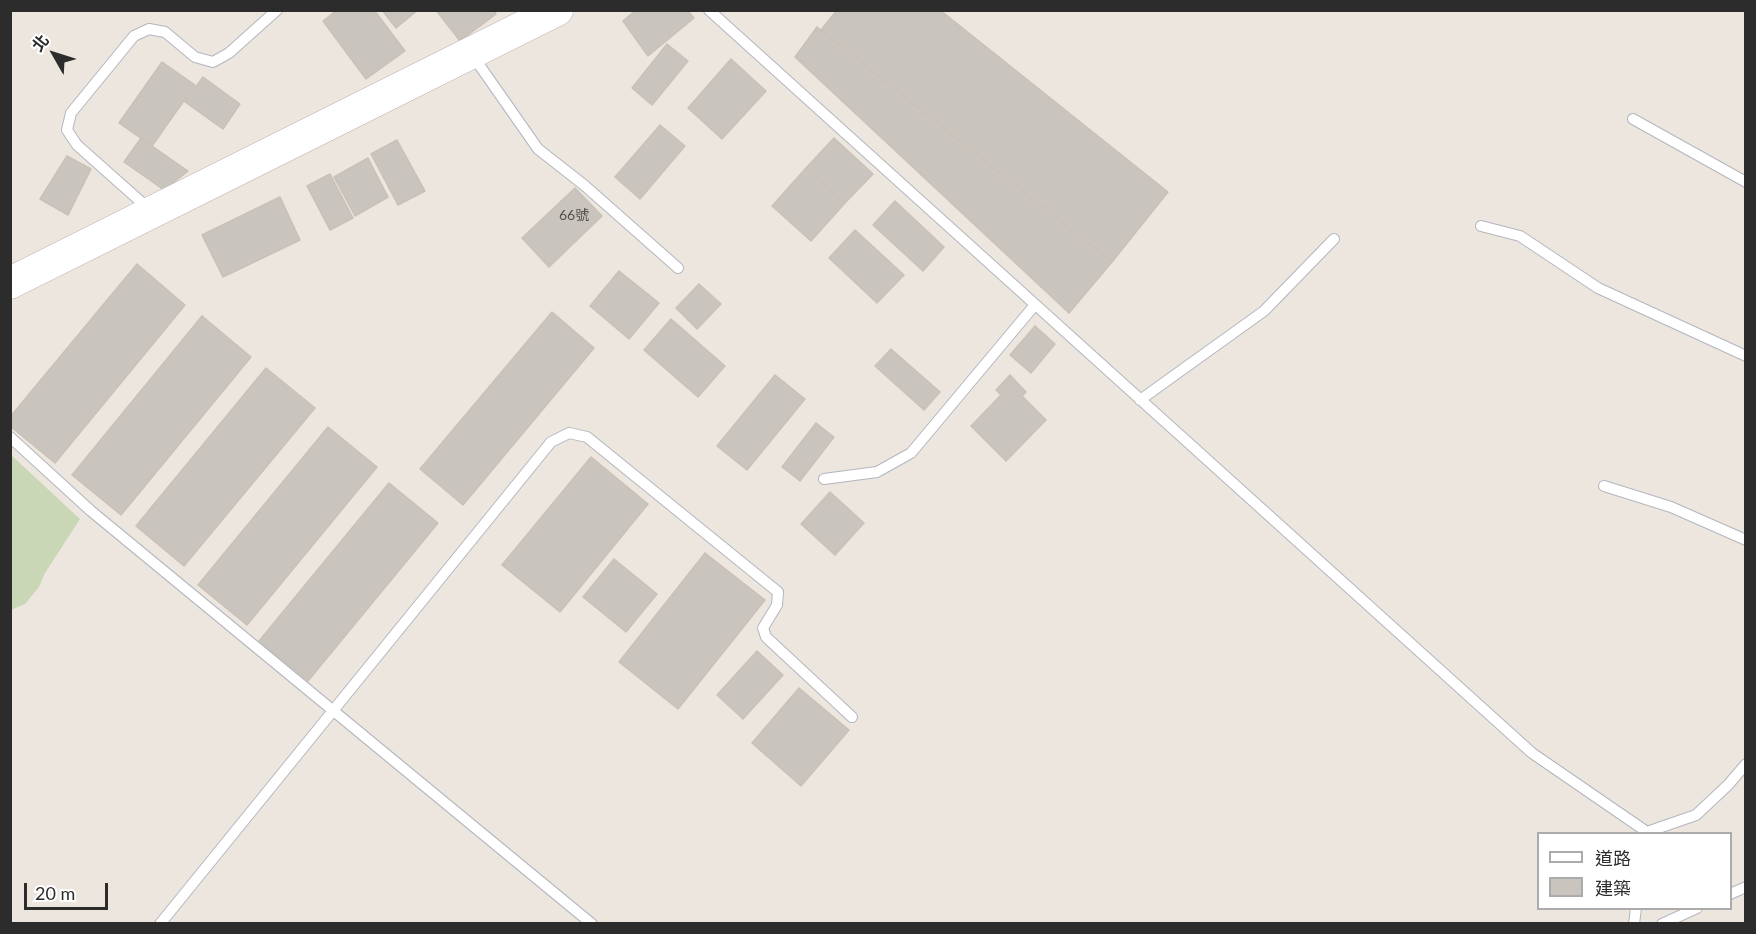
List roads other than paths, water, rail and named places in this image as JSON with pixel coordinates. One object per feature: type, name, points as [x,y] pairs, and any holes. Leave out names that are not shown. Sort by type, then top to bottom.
[{"type":"street","points":[[10,284],[557,10]]},
{"type":"lane","points":[[154,213],[77,145],[67,130],[71,113],[134,36],[149,29],[165,32],[195,57],[213,62],[229,53],[278,10]]},
{"type":"lane","points":[[709,10],[1034,306],[1532,753],[1646,832]]},
{"type":"lane","points":[[471,54],[538,148],[584,185],[678,268]]},
{"type":"lane","points":[[1633,119],[1746,182]]},
{"type":"lane","points":[[1481,226],[1520,236],[1598,288],[1746,356]]},
{"type":"lane","points":[[1140,400],[1264,311],[1334,239]]},
{"type":"lane","points":[[824,479],[877,472],[911,453],[1034,306]]},
{"type":"lane","points":[[160,924],[552,442],[569,433],[587,437],[778,592],[777,605],[763,628],[766,638],[852,717]]},
{"type":"lane","points":[[10,437],[91,511],[592,924]]},
{"type":"lane","points":[[1604,486],[1671,507],[1746,540]]},
{"type":"lane","points":[[1650,832],[1696,815],[1728,785],[1746,764]]},
{"type":"lane","points":[[1732,894],[1746,887]]},
{"type":"lane","points":[[1662,924],[1695,910]]}]
